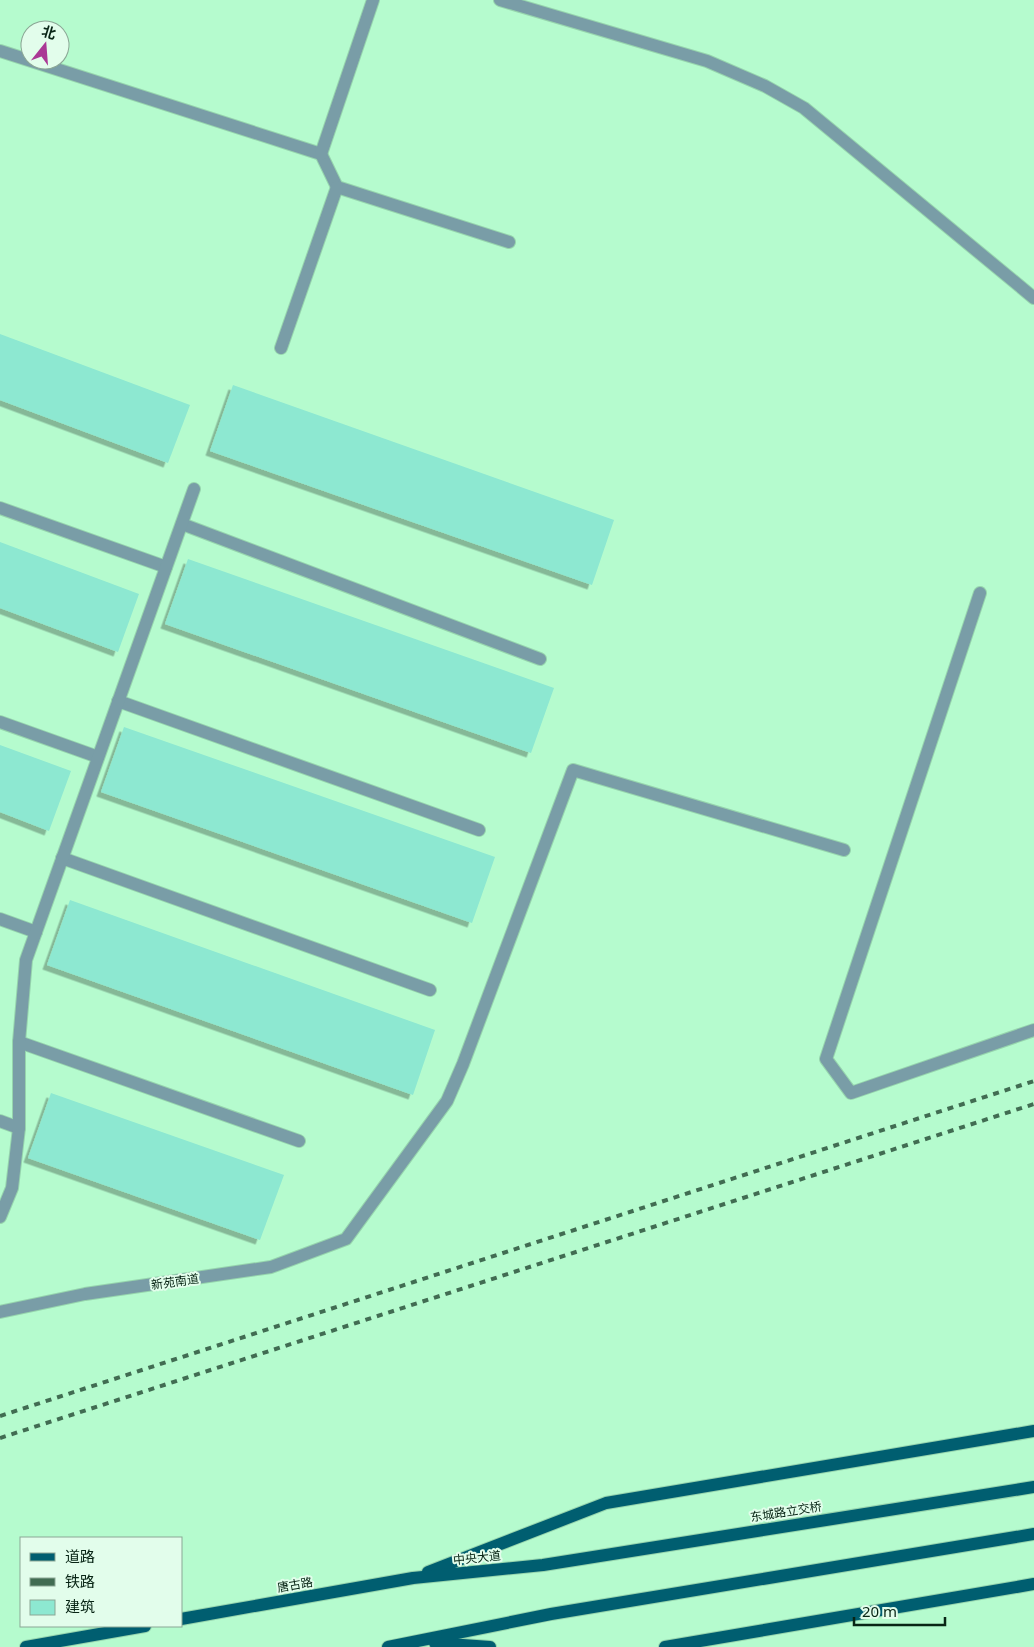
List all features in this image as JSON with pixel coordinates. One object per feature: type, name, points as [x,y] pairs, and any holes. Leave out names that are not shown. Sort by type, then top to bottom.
[{"type":"main road","points":[[413,1578],[606,1503],[1034,1431]]},
{"type":"main road","name":"东城路立交桥","points":[[543,1565],[1034,1487]]},
{"type":"main road","points":[[388,1647],[551,1614],[1034,1534]]},
{"type":"main road","name":"中央大道","points":[[413,1578],[543,1565]]},
{"type":"main road","name":"唐古路","points":[[182,1619],[413,1578]]},
{"type":"main road","points":[[665,1647],[1034,1584]]},
{"type":"main road","points":[[26,1647],[139,1627]]},
{"type":"main road","points":[[416,1642],[490,1647]]},
{"type":"street","points":[[281,348],[337,187],[321,154],[373,0]]},
{"type":"street","points":[[500,0],[707,61],[765,86],[804,108],[1034,298]]},
{"type":"street","points":[[0,51],[321,154]]},
{"type":"street","points":[[337,187],[509,242]]},
{"type":"street","points":[[0,1217],[12,1188],[19,1128],[19,1042],[26,960],[194,489]]},
{"type":"street","points":[[0,508],[166,567]]},
{"type":"street","points":[[182,524],[540,659]]},
{"type":"street","points":[[980,593],[826,1059],[852,1093],[1034,1030]]},
{"type":"street","points":[[118,701],[479,830]]},
{"type":"street","points":[[0,722],[98,757]]},
{"type":"street","name":"新苑南道","points":[[0,1312],[85,1294],[271,1267],[346,1239],[447,1101],[463,1064],[573,770],[844,850]]},
{"type":"street","points":[[62,858],[430,990]]},
{"type":"street","points":[[0,919],[36,932]]},
{"type":"street","points":[[19,1042],[299,1141]]},
{"type":"street","points":[[0,1121],[19,1128]]},
{"type":"building","points":[[0,334],[190,405],[168,463],[0,400]]},
{"type":"building","points":[[233,385],[614,520],[592,585],[210,451]]},
{"type":"building","points":[[0,542],[139,594],[118,652],[0,608]]},
{"type":"building","points":[[188,559],[554,688],[531,753],[165,624]]},
{"type":"building","points":[[124,727],[495,857],[472,923],[101,792]]},
{"type":"building","points":[[0,745],[71,771],[49,831],[0,812]]},
{"type":"building","points":[[70,900],[435,1030],[413,1095],[47,965]]},
{"type":"building","points":[[51,1093],[284,1175],[260,1240],[28,1158]]},
{"type":"railway","points":[[0,1416],[1034,1081]]},
{"type":"railway","points":[[0,1438],[1034,1104]]}]
